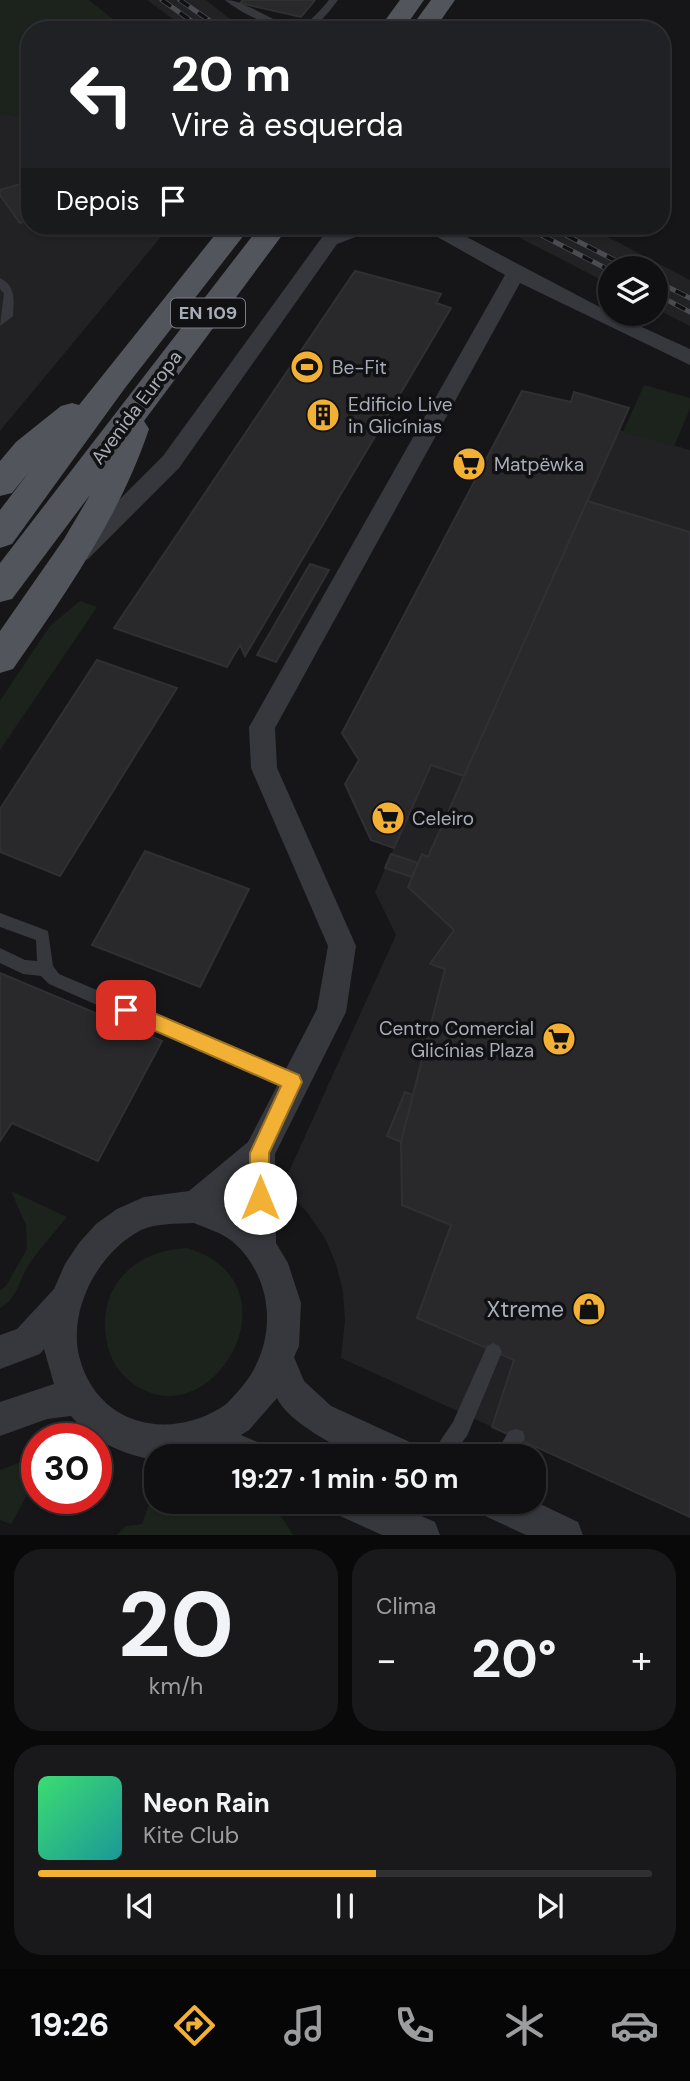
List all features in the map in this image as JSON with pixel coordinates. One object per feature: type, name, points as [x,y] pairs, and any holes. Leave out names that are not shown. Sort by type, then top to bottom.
[{"type":"main road","points":[[436,18],[467,0]]},
{"type":"main road","points":[[379,21],[402,2]]},
{"type":"main road","points":[[394,21],[402,2]]},
{"type":"main road","name":"Avenida Europa","points":[[0,589],[231,235]]},
{"type":"main road","name":"Avenida Europa","points":[[0,535],[267,235]]},
{"type":"main road","points":[[0,484],[28,450],[128,390]]},
{"type":"main road","points":[[0,659],[64,569],[121,469],[128,390]]},
{"type":"street","points":[[64,569],[171,462],[330,240],[343,235]]},
{"type":"street","points":[[448,235],[516,273],[690,358]]},
{"type":"street","points":[[195,1207],[259,1153],[331,1012],[342,946],[264,768],[262,727],[516,273]]},
{"type":"street","points":[[259,1153],[260,1243]]},
{"type":"street","points":[[195,1207],[230,1219],[260,1243],[275,1268],[284,1297],[285,1328],[278,1360],[267,1385],[250,1407],[229,1425],[205,1437],[170,1444],[135,1440],[103,1423],[79,1398],[65,1368],[60,1335],[65,1301],[79,1268],[101,1239],[130,1219],[162,1208],[195,1207]]},
{"type":"street","points":[[0,1352],[28,1342],[65,1301]]},
{"type":"street","points":[[278,1360],[292,1393],[319,1418],[376,1444]]},
{"type":"street","points":[[0,1419],[47,1402],[79,1398]]},
{"type":"street","points":[[205,1437],[222,1444]]},
{"type":"street","points":[[377,1514],[422,1535]]},
{"type":"street","points":[[521,1514],[565,1535]]},
{"type":"lane","points":[[229,0],[271,21]]},
{"type":"lane","points":[[314,21],[334,0]]},
{"type":"lane","points":[[0,281],[9,293],[8,316],[0,323]]},
{"type":"lane","points":[[0,920],[43,936],[45,969],[54,979],[293,1082]]},
{"type":"lane","points":[[0,956],[23,967],[45,969]]},
{"type":"lane","points":[[448,1444],[460,1429],[493,1352]]},
{"type":"lane","points":[[512,1444],[516,1438]]},
{"type":"shaded area","points":[[0,0],[89,0],[115,21],[21,21],[21,116],[0,113]]},
{"type":"shaded area","points":[[147,0],[206,0],[233,21],[176,21]]},
{"type":"shaded area","points":[[0,113],[21,116],[21,235],[163,235],[0,431]]},
{"type":"shaded area","points":[[514,235],[604,235],[644,256],[598,256],[598,278]]},
{"type":"shaded area","points":[[668,268],[690,280],[690,326],[668,315]]},
{"type":"shaded area","points":[[644,385],[690,398],[690,409],[674,446],[623,432]]},
{"type":"shaded area","name":"Centro Comercial Glicínias Plaza","points":[[619,430],[690,450],[690,1517],[546,1451],[546,1444],[530,1444],[341,1358],[345,1320],[343,1291],[336,1264],[325,1238],[307,1212],[282,1187],[396,935],[375,892],[394,848],[431,765],[464,776]]},
{"type":"shaded area","points":[[80,601],[97,607],[0,750],[0,701],[50,626]]},
{"type":"shaded area","points":[[11,1191],[67,1217],[31,1261],[11,1299],[0,1308],[0,1290],[6,1286],[27,1249],[26,1225]]},
{"type":"shaded area","points":[[187,1248],[221,1266],[239,1292],[242,1321],[234,1350],[216,1374],[192,1391],[164,1396],[135,1385],[118,1369],[108,1347],[105,1327],[107,1308],[112,1291],[121,1277],[134,1266],[149,1257]]},
{"type":"shaded area","points":[[21,1462],[21,1506],[11,1524],[0,1520],[0,1470]]},
{"type":"shaded area","points":[[146,1514],[280,1514],[293,1535],[117,1535],[126,1526],[142,1524]]},
{"type":"building","points":[[243,0],[315,0],[301,17],[240,3]]},
{"type":"building","points":[[21,184],[21,223],[0,195],[0,190]]},
{"type":"building","name":"Edificio Live in Glicínias","points":[[355,271],[441,294],[436,303],[451,308],[245,656],[240,645],[227,667],[114,628]]},
{"type":"building","points":[[522,391],[571,402],[574,392],[629,408],[464,776],[431,765],[394,848],[371,840],[345,784],[359,760],[342,733]]},
{"type":"building","name":"Centro Comercial Glicínias Plaza","points":[[587,501],[690,532],[690,1517],[546,1452],[546,1444],[529,1444],[492,1427],[514,1360],[417,1318],[451,1225],[402,1205],[401,1142],[445,969],[430,964],[454,930],[408,887],[422,854],[428,857]]},
{"type":"building","points":[[310,564],[329,570],[276,662],[257,655]]},
{"type":"building","points":[[97,660],[177,688],[60,876],[0,852],[0,809]]},
{"type":"building","points":[[145,851],[249,889],[200,987],[92,945]]},
{"type":"building","points":[[391,854],[418,863],[412,877],[385,868]]},
{"type":"building","points":[[0,973],[162,1041],[98,1161],[12,1123],[0,1141]]},
{"type":"building","points":[[405,1092],[413,1095],[401,1142],[387,1136]]},
{"type":"railway","points":[[162,0],[191,21]]},
{"type":"railway","points":[[180,0],[210,21]]},
{"type":"railway","points":[[541,235],[598,264]]},
{"type":"railway","points":[[566,235],[607,256]]},
{"type":"railway","points":[[668,287],[690,298]]},
{"type":"railway","points":[[668,300],[690,312]]},
{"type":"place","name":"Be-Fit","points":[[307,367]]},
{"type":"place","name":"Edificio Live in Glicínias","points":[[323,415]]},
{"type":"place","name":"Matpëwka","points":[[469,464]]},
{"type":"place","name":"Celeiro","points":[[388,818]]},
{"type":"place","name":"Centro Comercial Glicínias Plaza","points":[[559,1039]]},
{"type":"place","name":"Xtreme","points":[[589,1309]]},
{"type":"route","points":[[126,1010],[293,1082],[259,1153],[260,1198]]}]
